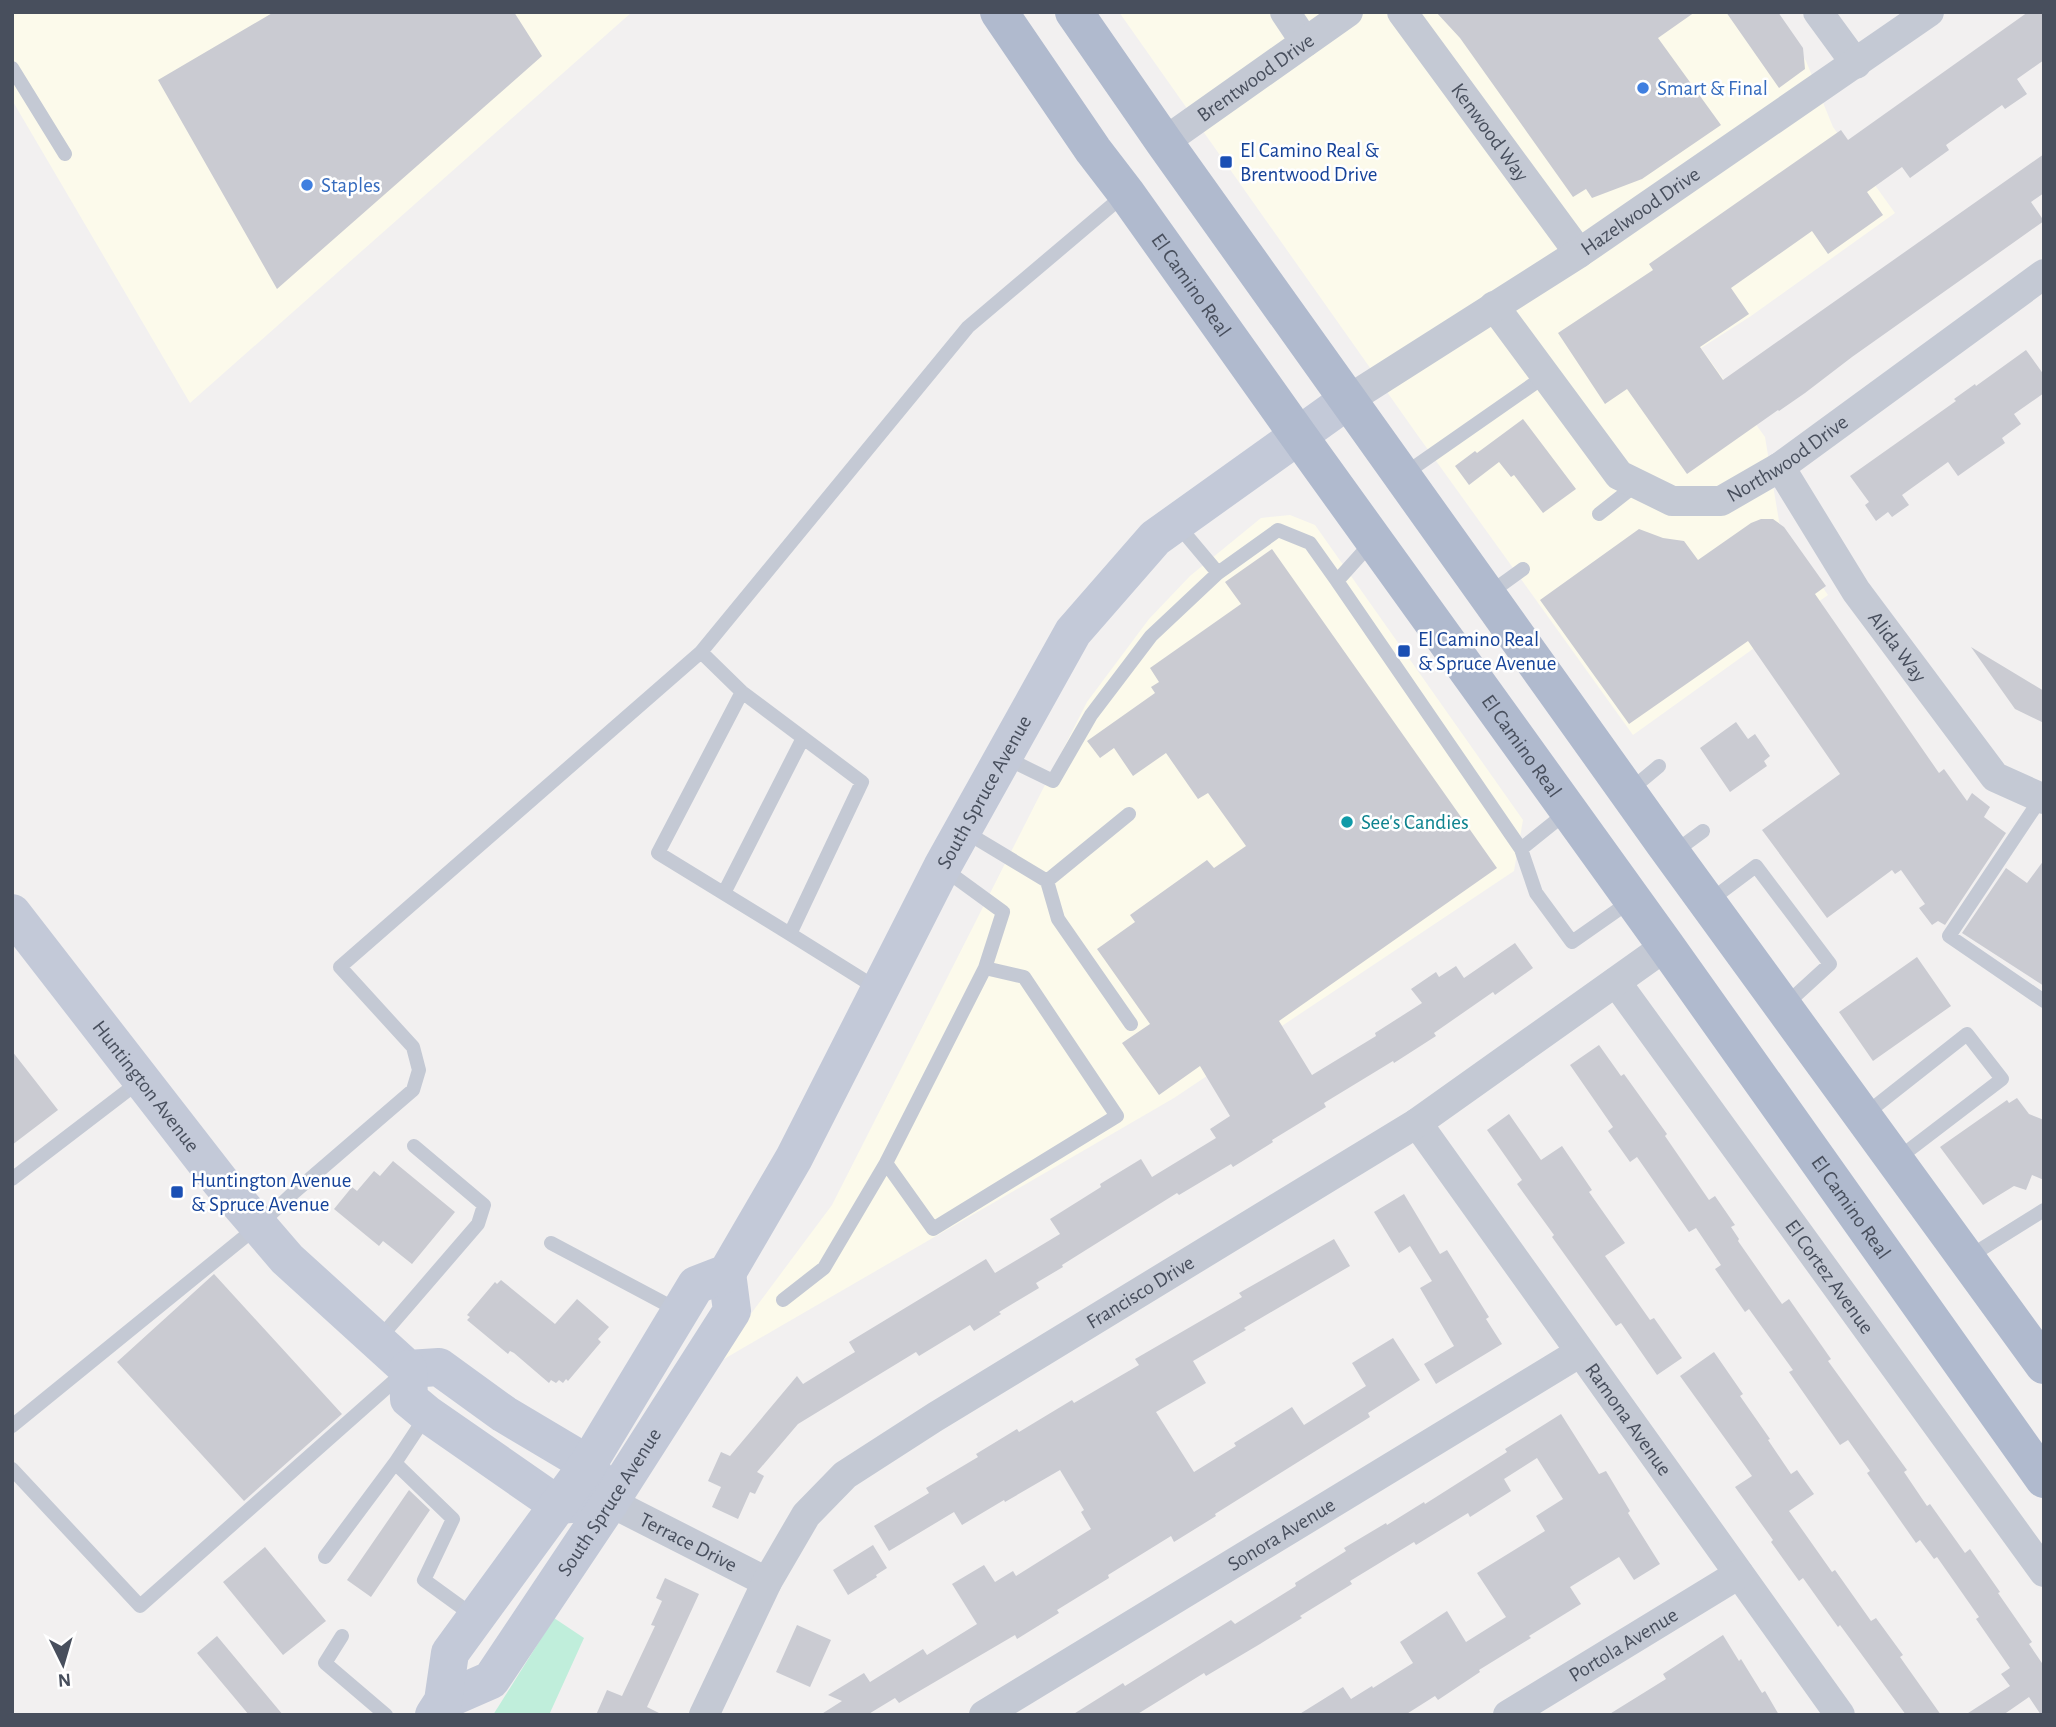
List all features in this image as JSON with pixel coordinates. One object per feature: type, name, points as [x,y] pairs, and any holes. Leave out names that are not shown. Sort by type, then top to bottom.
[{"type":"main road","name":"El Camino Real","points":[[999,12],[1093,150],[1666,946],[2044,1479]]},
{"type":"main road","points":[[1074,12],[1628,792],[2044,1365]]},
{"type":"main road","name":"South Spruce Avenue","points":[[438,1708],[491,1680],[610,1502],[732,1311],[727,1273],[794,1158],[942,867],[1073,632],[1155,538],[1348,400]]},
{"type":"main road","name":"Huntington Avenue","points":[[12,913],[220,1181],[286,1259],[408,1369]]},
{"type":"main road","name":"South Spruce Avenue","points":[[438,1708],[450,1653],[588,1464],[696,1285],[727,1273]]},
{"type":"main road","points":[[439,1367],[504,1414],[588,1464],[610,1502],[558,1504],[409,1399],[408,1369],[439,1367]]},
{"type":"street","points":[[1285,12],[1305,42]]},
{"type":"street","name":"Brentwood Drive","points":[[1164,142],[1348,12]]},
{"type":"street","name":"Kenwood Way","points":[[1402,12],[1579,253]]},
{"type":"street","points":[[1818,12],[1856,64]]},
{"type":"street","name":"Hazelwood Drive","points":[[1348,400],[1579,253],[1928,12]]},
{"type":"street","name":"Northwood Drive","points":[[1494,306],[1619,475],[1672,501],[1721,502],[1780,467],[2044,274]]},
{"type":"street","name":"Alida Way","points":[[1780,467],[1856,591],[1995,777],[2043,799]]},
{"type":"street","name":"Francisco Drive","points":[[704,1715],[767,1582],[806,1515],[845,1475],[935,1417],[1417,1123],[1666,946]]},
{"type":"street","name":"El Cortez Avenue","points":[[1616,982],[2044,1572]]},
{"type":"street","name":"Ramona Avenue","points":[[1417,1123],[1840,1715]]},
{"type":"street","name":"Sonora Avenue","points":[[984,1715],[1579,1353]]},
{"type":"street","name":"Terrace Drive","points":[[610,1502],[767,1582]]},
{"type":"street","name":"Portola Avenue","points":[[1508,1715],[1739,1574]]},
{"type":"lane","points":[[12,68],[65,154]]},
{"type":"lane","points":[[12,1426],[258,1226],[290,1195],[413,1090],[419,1070],[413,1047],[340,967],[701,652],[968,327],[1126,193]]},
{"type":"lane","points":[[1402,476],[1545,376]]},
{"type":"lane","points":[[1600,514],[1637,484]]},
{"type":"lane","points":[[1176,523],[1218,573]]},
{"type":"lane","points":[[1003,757],[1053,781],[1091,715],[1151,636],[1218,573],[1278,530],[1310,544],[1337,581],[1521,849],[1536,893],[1572,942],[1632,900]]},
{"type":"lane","points":[[1337,581],[1374,540]]},
{"type":"lane","points":[[1487,595],[1523,569]]},
{"type":"lane","points":[[701,652],[743,692],[862,782],[790,934]]},
{"type":"lane","points":[[743,692],[658,853],[880,990]]},
{"type":"lane","points":[[724,892],[803,738]]},
{"type":"lane","points":[[1628,792],[1659,766]]},
{"type":"lane","points":[[2043,799],[1949,936],[2044,1001]]},
{"type":"lane","points":[[1521,849],[1569,811]]},
{"type":"lane","points":[[1047,881],[1129,814]]},
{"type":"lane","points":[[962,830],[1047,881],[1058,919],[1131,1024]]},
{"type":"lane","points":[[1672,853],[1703,831]]},
{"type":"lane","points":[[1707,902],[1755,866],[1830,964],[1783,1007]]},
{"type":"lane","points":[[783,1300],[824,1268],[886,1163],[985,968],[1003,912],[942,867]]},
{"type":"lane","points":[[886,1163],[933,1229],[1117,1116],[1024,977],[985,968]]},
{"type":"lane","points":[[1863,1116],[1967,1034],[2002,1079],[1895,1161]]},
{"type":"lane","points":[[12,1179],[141,1080]]},
{"type":"lane","points":[[377,1341],[478,1224],[484,1205],[414,1146]]},
{"type":"lane","points":[[1966,1258],[2044,1210]]},
{"type":"lane","points":[[551,1243],[680,1312]]},
{"type":"lane","points":[[12,1469],[140,1606],[408,1369]]},
{"type":"lane","points":[[325,1557],[395,1463],[427,1414]]},
{"type":"lane","points":[[395,1463],[453,1519],[424,1580],[476,1617]]},
{"type":"lane","points":[[342,1636],[325,1662],[386,1715]]},
{"type":"shaded area","points":[[12,12],[632,12],[190,403],[12,100]]},
{"type":"shaded area","points":[[1119,12],[1773,12],[1806,61],[1833,127],[1895,213],[1751,316],[1701,348],[1765,437],[1780,527],[1828,595],[1633,735]]},
{"type":"shaded area","points":[[1290,515],[1315,525],[1523,820],[1514,871],[1174,1098],[712,1366],[832,1205],[1087,702],[1149,619],[1190,576],[1261,518]]},
{"type":"green space","points":[[554,1618],[584,1638],[549,1715],[493,1715]]},
{"type":"building","name":"Staples","points":[[274,12],[514,12],[542,56],[277,289],[158,80]]},
{"type":"building","points":[[1436,12],[1695,12],[1658,38],[1721,125],[1642,179],[1592,198],[1586,189],[1573,197],[1460,38]]},
{"type":"building","points":[[1726,12],[1778,12],[1803,48],[1805,69],[1779,88]]},
{"type":"building","points":[[2028,12],[2044,12],[2044,60],[2017,79],[2027,94],[2005,109],[2002,105],[1946,145],[1949,150],[1910,178],[1902,167],[1867,192],[1883,215],[1828,254],[1812,231],[1731,288],[1749,314],[1700,347],[1723,380],[2044,154],[2044,193],[2031,202],[2044,221],[1805,393],[1687,474],[1627,389],[1605,404],[1558,333],[1653,270],[1649,264],[1841,130],[1848,140]]},
{"type":"building","points":[[2026,350],[2044,375],[2044,393],[2014,414],[2021,424],[2002,438],[2005,443],[1958,476],[1948,462],[1902,495],[1909,505],[1892,517],[1888,512],[1876,521],[1865,505],[1869,502],[1850,476]]},
{"type":"building","points":[[1523,419],[1576,489],[1543,513],[1514,475],[1511,477],[1499,462],[1469,485],[1455,466]]},
{"type":"building","points":[[1761,519],[1773,519],[1784,527],[1826,586],[1815,594],[1939,773],[1944,769],[1967,801],[1972,793],[1990,807],[1984,817],[2006,833],[1945,925],[1938,921],[1932,925],[1919,908],[1925,904],[1901,870],[1895,874],[1892,870],[1827,918],[1762,830],[1840,774],[1748,641],[1629,724],[1540,600],[1639,529],[1663,538],[1684,541],[1698,560],[1751,523]]},
{"type":"building","name":"See's Candies","points":[[1272,549],[1497,868],[1279,1021],[1312,1075],[1376,1036],[1375,1033],[1422,1003],[1411,989],[1436,972],[1439,977],[1456,966],[1464,978],[1515,943],[1533,968],[1434,1033],[1436,1036],[1324,1103],[1326,1107],[1272,1140],[1273,1142],[1233,1167],[1231,1164],[1179,1195],[1177,1193],[1062,1265],[1063,1267],[1036,1283],[1039,1288],[974,1331],[970,1325],[919,1356],[916,1352],[798,1424],[757,1472],[764,1476],[755,1494],[750,1492],[738,1519],[712,1507],[721,1487],[708,1481],[721,1452],[730,1456],[797,1376],[803,1384],[855,1352],[849,1342],[986,1259],[995,1273],[1060,1234],[1050,1219],[1101,1187],[1100,1184],[1141,1159],[1152,1177],[1216,1138],[1210,1129],[1230,1116],[1200,1066],[1159,1095],[1122,1043],[1150,1024],[1097,949],[1135,922],[1130,915],[1207,860],[1214,868],[1246,846],[1208,793],[1198,799],[1166,753],[1133,776],[1114,748],[1100,758],[1087,741],[1155,693],[1151,687],[1159,682],[1150,668],[1241,604],[1225,582]]},
{"type":"building","points":[[1971,647],[2044,691],[2044,723],[2015,709]]},
{"type":"building","points":[[1736,722],[1748,739],[1755,734],[1770,756],[1764,761],[1767,766],[1730,792],[1700,748]]},
{"type":"building","points":[[2044,860],[2044,986],[1962,933],[2006,868],[2027,883]]},
{"type":"building","points":[[1917,957],[1951,1006],[1873,1061],[1839,1012]]},
{"type":"building","points":[[1599,1045],[1621,1076],[1624,1074],[1667,1134],[1665,1136],[1709,1200],[1715,1196],[1735,1225],[1731,1227],[1738,1241],[1782,1304],[1789,1299],[1831,1359],[1828,1361],[1907,1470],[1904,1472],[1927,1506],[1930,1504],[1965,1553],[1970,1549],[2000,1592],[1998,1593],[2032,1642],[2029,1644],[2044,1666],[2044,1715],[2041,1715],[2029,1697],[2003,1715],[1965,1715],[2010,1686],[2001,1674],[2010,1668],[1976,1619],[1979,1617],[1937,1557],[1934,1559],[1920,1540],[1916,1543],[1867,1473],[1870,1471],[1848,1440],[1840,1445],[1789,1372],[1793,1370],[1749,1309],[1745,1312],[1715,1269],[1721,1265],[1696,1228],[1689,1232],[1637,1157],[1630,1162],[1608,1131],[1613,1127],[1570,1065]]},
{"type":"building","points":[[12,1051],[58,1110],[12,1145]]},
{"type":"building","points":[[2017,1098],[2029,1114],[2044,1120],[2044,1180],[2032,1175],[2026,1190],[2014,1186],[1983,1205],[1940,1147],[2007,1100],[2009,1103]]},
{"type":"building","points":[[1509,1114],[1541,1160],[1562,1146],[1592,1190],[1589,1192],[1625,1243],[1605,1256],[1650,1320],[1654,1318],[1682,1358],[1657,1375],[1621,1323],[1616,1326],[1517,1184],[1522,1180],[1487,1130]]},
{"type":"building","points":[[393,1161],[455,1212],[412,1264],[383,1241],[379,1246],[334,1209],[352,1187],[357,1191],[374,1171],[380,1176]]},
{"type":"building","points":[[1404,1194],[1440,1254],[1447,1250],[1489,1317],[1486,1319],[1502,1344],[1436,1384],[1424,1364],[1454,1346],[1420,1288],[1432,1281],[1410,1246],[1399,1253],[1374,1212]]},
{"type":"building","points":[[1334,1239],[1350,1266],[1193,1361],[1206,1383],[1156,1412],[1194,1472],[1292,1407],[1304,1425],[1366,1386],[1352,1363],[1393,1338],[1420,1380],[1368,1413],[1370,1417],[1215,1514],[1216,1516],[1174,1542],[1171,1536],[1108,1575],[1109,1578],[1017,1639],[1015,1635],[899,1703],[895,1698],[867,1715],[820,1715],[842,1701],[828,1695],[864,1673],[870,1682],[923,1649],[927,1655],[977,1624],[952,1584],[984,1565],[995,1582],[1013,1571],[1016,1576],[1091,1529],[1081,1512],[1084,1510],[1060,1470],[962,1525],[954,1512],[889,1551],[874,1526],[929,1493],[926,1488],[978,1457],[976,1454],[1017,1429],[1019,1432],[1072,1400],[1074,1403],[1139,1365],[1135,1359],[1242,1297],[1239,1293]]},
{"type":"building","points":[[214,1274],[342,1414],[244,1501],[117,1362]]},
{"type":"building","points":[[501,1280],[555,1324],[577,1299],[609,1327],[598,1339],[601,1342],[568,1381],[566,1379],[563,1383],[559,1380],[556,1383],[551,1380],[549,1383],[514,1353],[510,1351],[508,1354],[467,1320],[470,1317],[467,1315],[495,1282],[497,1284]]},
{"type":"building","points":[[1714,1352],[1743,1394],[1740,1396],[1791,1474],[1797,1470],[1814,1494],[1789,1511],[1871,1621],[1876,1618],[1941,1715],[1906,1715],[1803,1578],[1799,1581],[1735,1487],[1752,1476],[1680,1376]]},
{"type":"building","points":[[1561,1414],[1599,1474],[1606,1471],[1660,1564],[1634,1580],[1619,1557],[1570,1587],[1581,1604],[1529,1636],[1531,1638],[1479,1670],[1480,1672],[1438,1700],[1435,1696],[1405,1715],[1298,1715],[1343,1687],[1351,1699],[1413,1663],[1400,1642],[1447,1611],[1466,1642],[1506,1617],[1477,1573],[1545,1531],[1536,1516],[1563,1499],[1537,1458],[1504,1479],[1511,1491],[1470,1517],[1468,1513],[1416,1545],[1414,1542],[1350,1581],[1352,1584],[1300,1616],[1302,1618],[1136,1715],[1072,1715],[1123,1683],[1125,1686],[1231,1620],[1235,1624],[1296,1586],[1295,1583],[1346,1551],[1344,1548],[1424,1502],[1425,1504]]},
{"type":"building","points":[[409,1490],[430,1510],[371,1597],[347,1580]]},
{"type":"building","points":[[873,1545],[887,1568],[848,1595],[833,1570]]},
{"type":"building","points":[[265,1547],[326,1621],[283,1655],[223,1582]]},
{"type":"building","points":[[665,1578],[699,1594],[647,1707],[663,1715],[596,1715],[607,1690],[622,1696],[655,1626],[651,1625],[662,1601],[656,1598]]},
{"type":"building","points":[[797,1625],[831,1640],[810,1687],[776,1672]]},
{"type":"building","points":[[1723,1635],[1762,1693],[1765,1691],[1779,1715],[1608,1715],[1666,1679],[1663,1674]]},
{"type":"building","points":[[217,1636],[283,1715],[249,1715],[197,1653]]},
{"type":"place","name":"Smart & Final","points":[[1643,88]]},
{"type":"place","name":"El Camino Real & Brentwood Drive","points":[[1226,162]]},
{"type":"place","name":"Staples","points":[[307,185]]},
{"type":"place","name":"El Camino Real & Spruce Avenue","points":[[1404,651]]},
{"type":"place","name":"See's Candies","points":[[1347,822]]},
{"type":"place","name":"Huntington Avenue & Spruce Avenue","points":[[177,1192]]}]
